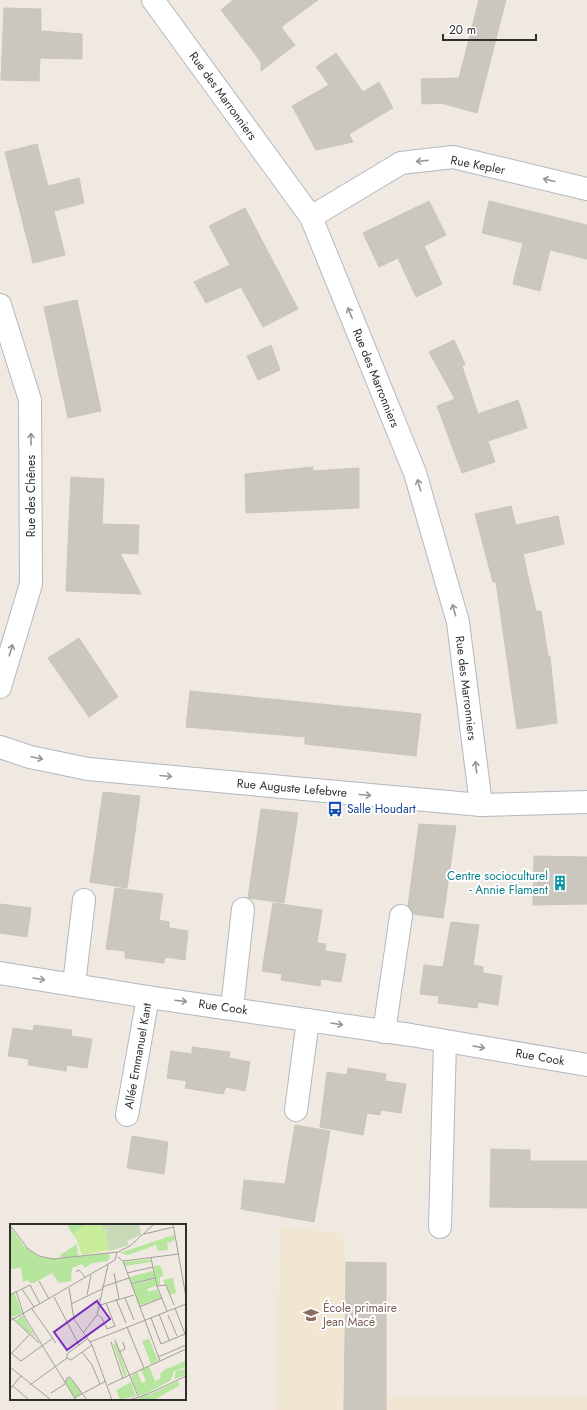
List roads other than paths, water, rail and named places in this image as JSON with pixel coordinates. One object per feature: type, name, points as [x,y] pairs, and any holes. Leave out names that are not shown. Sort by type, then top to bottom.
[{"type":"street","name":"Rue des Marronniers","points":[[153,0],[311,217],[418,481],[458,622],[481,805]]},
{"type":"street","name":"Rue Kepler","points":[[311,217],[401,163],[453,157],[587,190]]},
{"type":"street","name":"Rue des Chênes","points":[[0,305],[30,400],[31,584],[0,687]]},
{"type":"street","name":"Rue Auguste Lefebvre","points":[[0,747],[30,757],[88,769],[481,805],[587,802]]},
{"type":"street","points":[[74,984],[84,900]]},
{"type":"street","points":[[232,1008],[243,909]]},
{"type":"street","points":[[384,1032],[401,916]]},
{"type":"street","name":"Rue Cook","points":[[0,973],[148,997],[232,1008],[445,1041],[587,1066]]},
{"type":"street","name":"Allée Emmanuel Kant","points":[[127,1115],[148,997]]},
{"type":"street","points":[[296,1110],[308,1020]]},
{"type":"street","points":[[440,1227],[445,1041]]},
{"type":"place","name":"Salle Houdart","points":[[335,809]]},
{"type":"place","name":"Centre socioculturel - Annie Flament","points":[[560,883]]},
{"type":"place","name":"École primaire Jean Macé","points":[[311,1315]]}]
